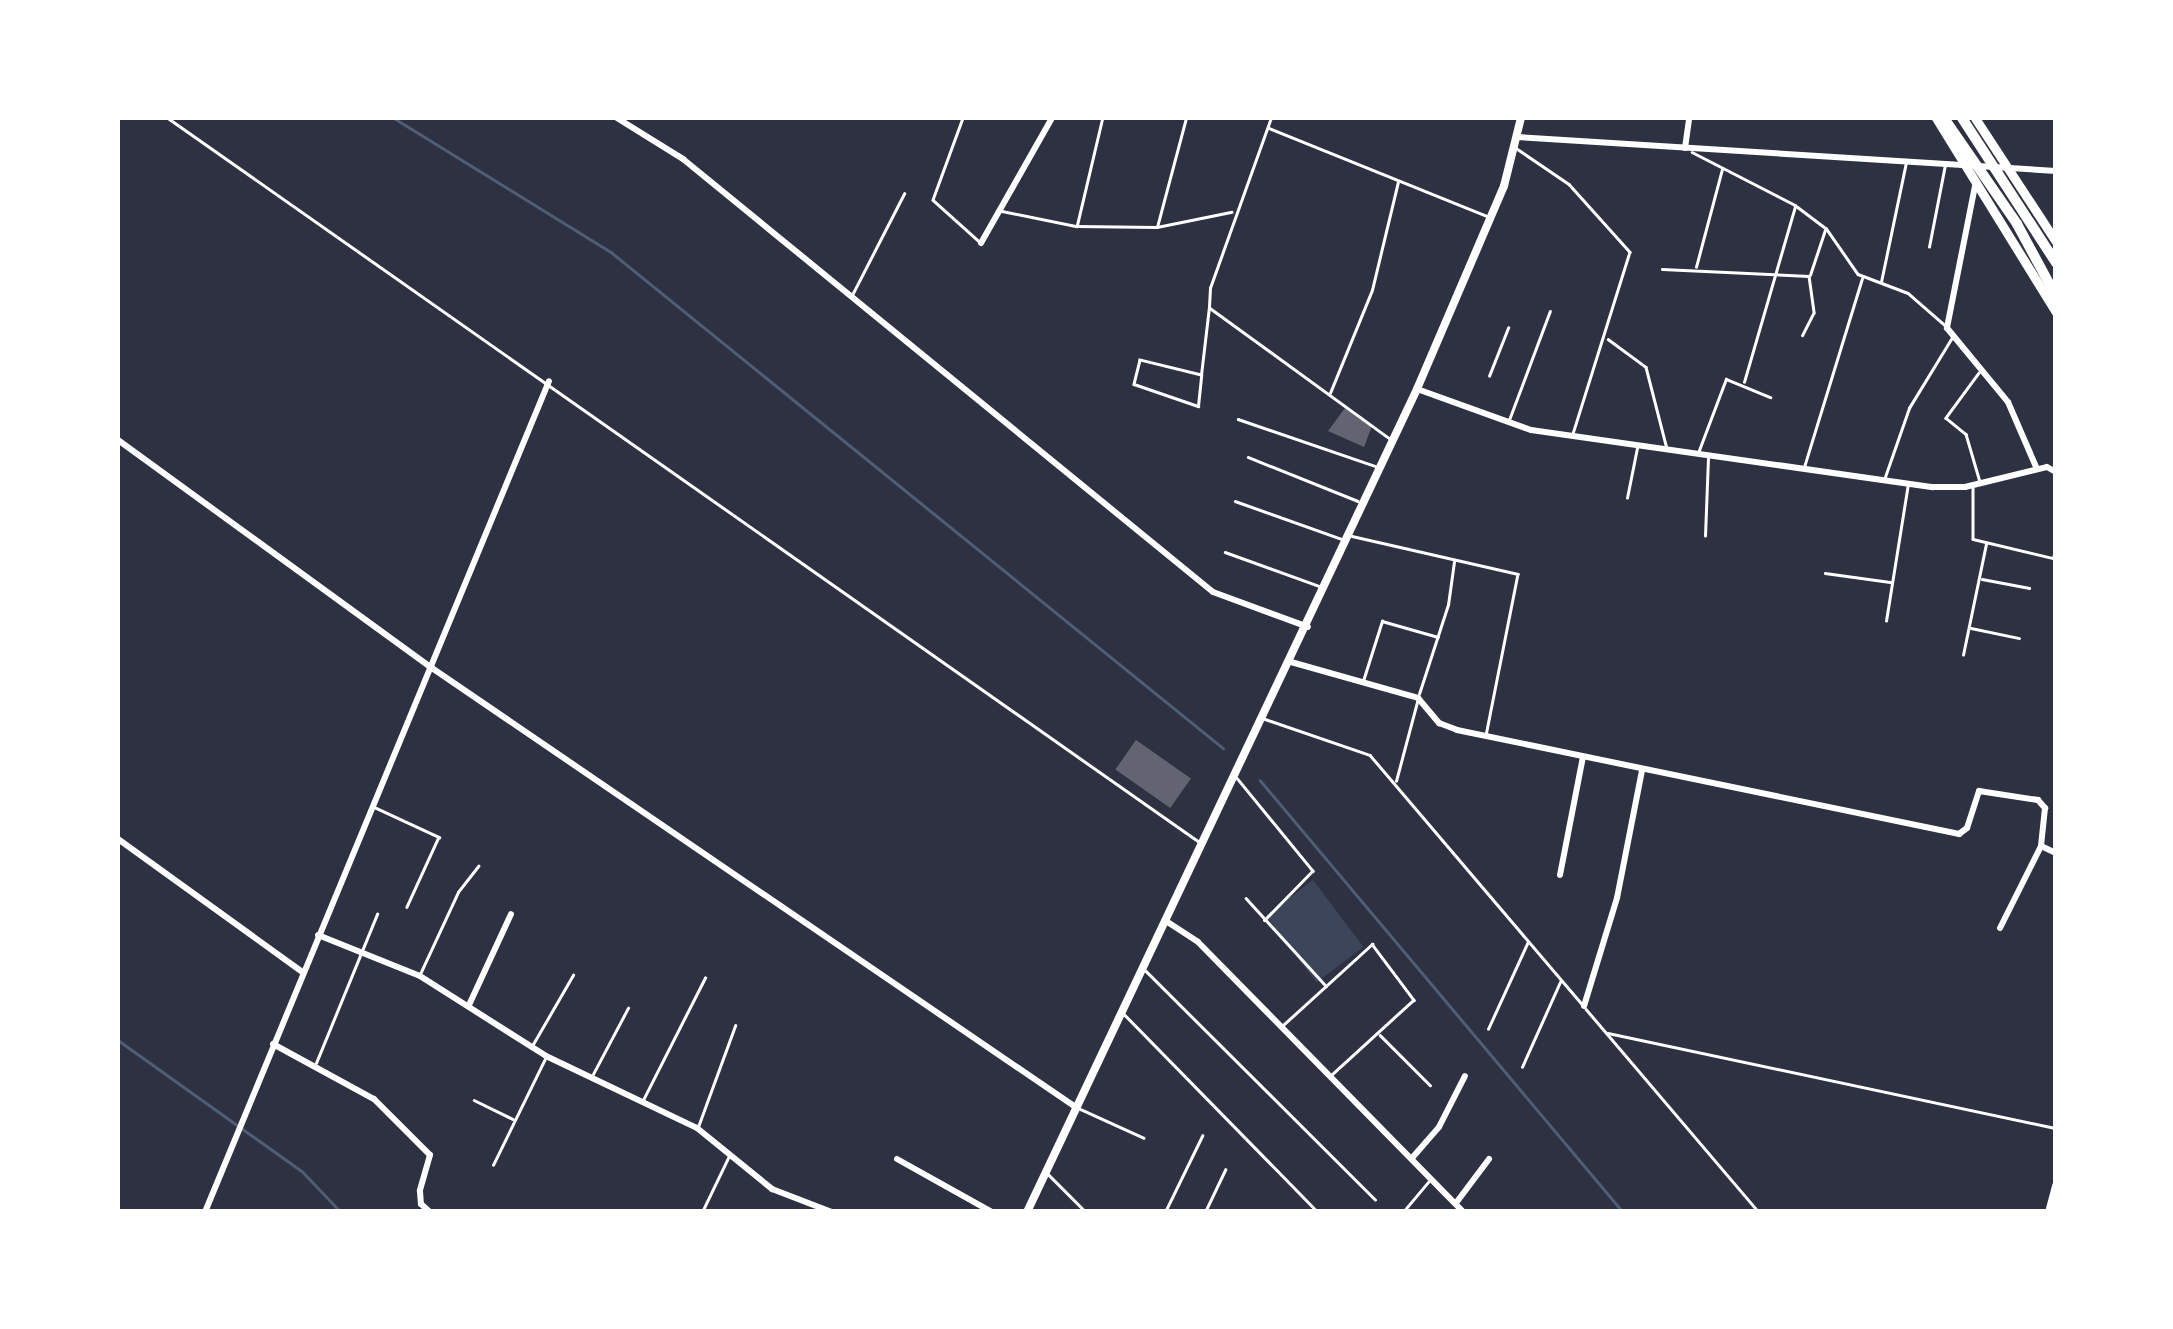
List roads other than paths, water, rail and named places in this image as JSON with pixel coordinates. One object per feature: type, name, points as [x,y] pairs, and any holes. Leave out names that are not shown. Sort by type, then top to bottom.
[{"type":"highway","points":[[1944,118],[2017,224],[2056,296]]},
{"type":"highway","points":[[1962,118],[2056,263]]},
{"type":"main road","points":[[1936,118],[2056,312]]},
{"type":"main road","points":[[1975,118],[2056,242]]},
{"type":"main road","points":[[2049,1212],[2056,1185]]},
{"type":"street","points":[[617,118],[683,158],[1213,592],[1308,626]]},
{"type":"street","points":[[980,243],[1052,118]]},
{"type":"street","points":[[1026,1212],[1365,504],[1491,217],[1521,118]]},
{"type":"street","points":[[1684,148],[1689,118]]},
{"type":"street","points":[[1517,137],[2056,172]]},
{"type":"street","points":[[1976,178],[1951,331],[2008,402],[2037,470]]},
{"type":"street","points":[[205,1212],[549,380]]},
{"type":"street","points":[[1417,389],[1478,407],[1508,422],[1572,437],[1908,483],[1977,484],[2037,470],[2056,472]]},
{"type":"street","points":[[118,440],[429,666],[1077,1108]]},
{"type":"street","points":[[1291,662],[1418,698],[1439,723],[1486,736],[1960,834],[1968,828],[1975,796],[1986,790],[2042,804],[2041,846],[2000,928]]},
{"type":"street","points":[[1560,876],[1584,757]]},
{"type":"street","points":[[1584,1006],[1617,898],[1642,770]]},
{"type":"street","points":[[118,839],[302,971]]},
{"type":"street","points":[[2041,846],[2056,853]]},
{"type":"street","points":[[469,1005],[511,914]]},
{"type":"street","points":[[1166,922],[1198,942],[1463,1212]]},
{"type":"street","points":[[318,935],[420,976],[531,1048],[697,1128],[728,1158],[772,1189],[832,1212]]},
{"type":"street","points":[[273,1044],[374,1099],[430,1155],[421,1204],[430,1212]]},
{"type":"street","points":[[1412,1158],[1439,1128],[1465,1076]]},
{"type":"street","points":[[1456,1203],[1489,1158]]},
{"type":"street","points":[[897,1159],[992,1212]]},
{"type":"lane","points":[[168,118],[549,380],[1204,844]]},
{"type":"lane","points":[[963,118],[933,200],[980,243]]},
{"type":"lane","points":[[1076,226],[1102,118]]},
{"type":"lane","points":[[1157,226],[1186,118]]},
{"type":"lane","points":[[1202,376],[1140,360],[1134,384],[1198,406],[1202,376],[1208,307],[1232,212],[1271,118]]},
{"type":"lane","points":[[1268,128],[1491,217]]},
{"type":"lane","points":[[1515,148],[1569,184],[1630,252],[1572,437]]},
{"type":"lane","points":[[1684,148],[1795,205],[1826,228],[1863,277],[1930,306],[1951,331],[1910,408],[1884,478]]},
{"type":"lane","points":[[1880,283],[1906,160]]},
{"type":"lane","points":[[1928,246],[1945,164]]},
{"type":"lane","points":[[1695,270],[1722,167]]},
{"type":"lane","points":[[1329,394],[1372,290],[1398,182]]},
{"type":"lane","points":[[851,296],[904,194]]},
{"type":"lane","points":[[1744,382],[1795,205]]},
{"type":"lane","points":[[999,210],[1076,226],[1157,226],[1232,212]]},
{"type":"lane","points":[[1803,335],[1814,313],[1810,276],[1826,228]]},
{"type":"lane","points":[[1662,269],[1810,276]]},
{"type":"lane","points":[[1804,468],[1863,277]]},
{"type":"lane","points":[[1208,307],[1393,441]]},
{"type":"lane","points":[[1508,422],[1550,311]]},
{"type":"lane","points":[[1489,376],[1508,328]]},
{"type":"lane","points":[[1606,337],[1646,367],[1668,450]]},
{"type":"lane","points":[[1982,367],[1946,418],[1966,434],[1977,484],[1972,540],[2053,558],[2056,547]]},
{"type":"lane","points":[[1697,454],[1726,379],[1744,382],[1770,397]]},
{"type":"lane","points":[[1238,419],[1381,468]]},
{"type":"lane","points":[[1627,498],[1637,446]]},
{"type":"lane","points":[[1705,536],[1708,456]]},
{"type":"lane","points":[[1248,457],[1365,504]]},
{"type":"lane","points":[[1886,621],[1908,483]]},
{"type":"lane","points":[[1235,501],[1349,538],[1518,574],[1486,736]]},
{"type":"lane","points":[[1963,655],[1986,543]]},
{"type":"lane","points":[[1225,552],[1326,588]]},
{"type":"lane","points":[[1396,785],[1438,637],[1454,561]]},
{"type":"lane","points":[[1825,573],[1892,582]]},
{"type":"lane","points":[[1979,578],[2029,588]]},
{"type":"lane","points":[[1363,682],[1382,621],[1438,637]]},
{"type":"lane","points":[[1969,628],[2019,638]]},
{"type":"lane","points":[[1264,719],[1360,747],[1759,1212]]},
{"type":"lane","points":[[1236,777],[1313,871],[1265,920]]},
{"type":"lane","points":[[372,806],[438,837],[407,908]]},
{"type":"lane","points":[[420,976],[458,892],[478,866]]},
{"type":"lane","points":[[1246,898],[1327,987]]},
{"type":"lane","points":[[316,1064],[376,914]]},
{"type":"lane","points":[[1488,1029],[1528,941]]},
{"type":"lane","points":[[1282,1026],[1372,944],[1414,1000],[1332,1075]]},
{"type":"lane","points":[[1144,969],[1375,1200]]},
{"type":"lane","points":[[531,1048],[573,975]]},
{"type":"lane","points":[[643,1101],[704,978]]},
{"type":"lane","points":[[1522,1067],[1562,980]]},
{"type":"lane","points":[[592,1077],[628,1008]]},
{"type":"lane","points":[[1122,1013],[1318,1212]]},
{"type":"lane","points":[[697,1128],[735,1026]]},
{"type":"lane","points":[[1606,1032],[2056,1128]]},
{"type":"lane","points":[[1379,1034],[1430,1085]]},
{"type":"lane","points":[[494,1166],[546,1056]]},
{"type":"lane","points":[[474,1100],[516,1120]]},
{"type":"lane","points":[[1077,1108],[1144,1138]]},
{"type":"lane","points":[[1165,1212],[1202,1136]]},
{"type":"lane","points":[[702,1212],[728,1158]]},
{"type":"lane","points":[[1205,1212],[1225,1170]]},
{"type":"lane","points":[[1046,1172],[1086,1212]]},
{"type":"lane","points":[[1403,1212],[1432,1178]]},
{"type":"waterway","points":[[394,118],[611,252],[1223,748]]},
{"type":"waterway","points":[[1260,780],[1623,1212]]},
{"type":"waterway","points":[[118,1040],[303,1172],[341,1212]]}]
